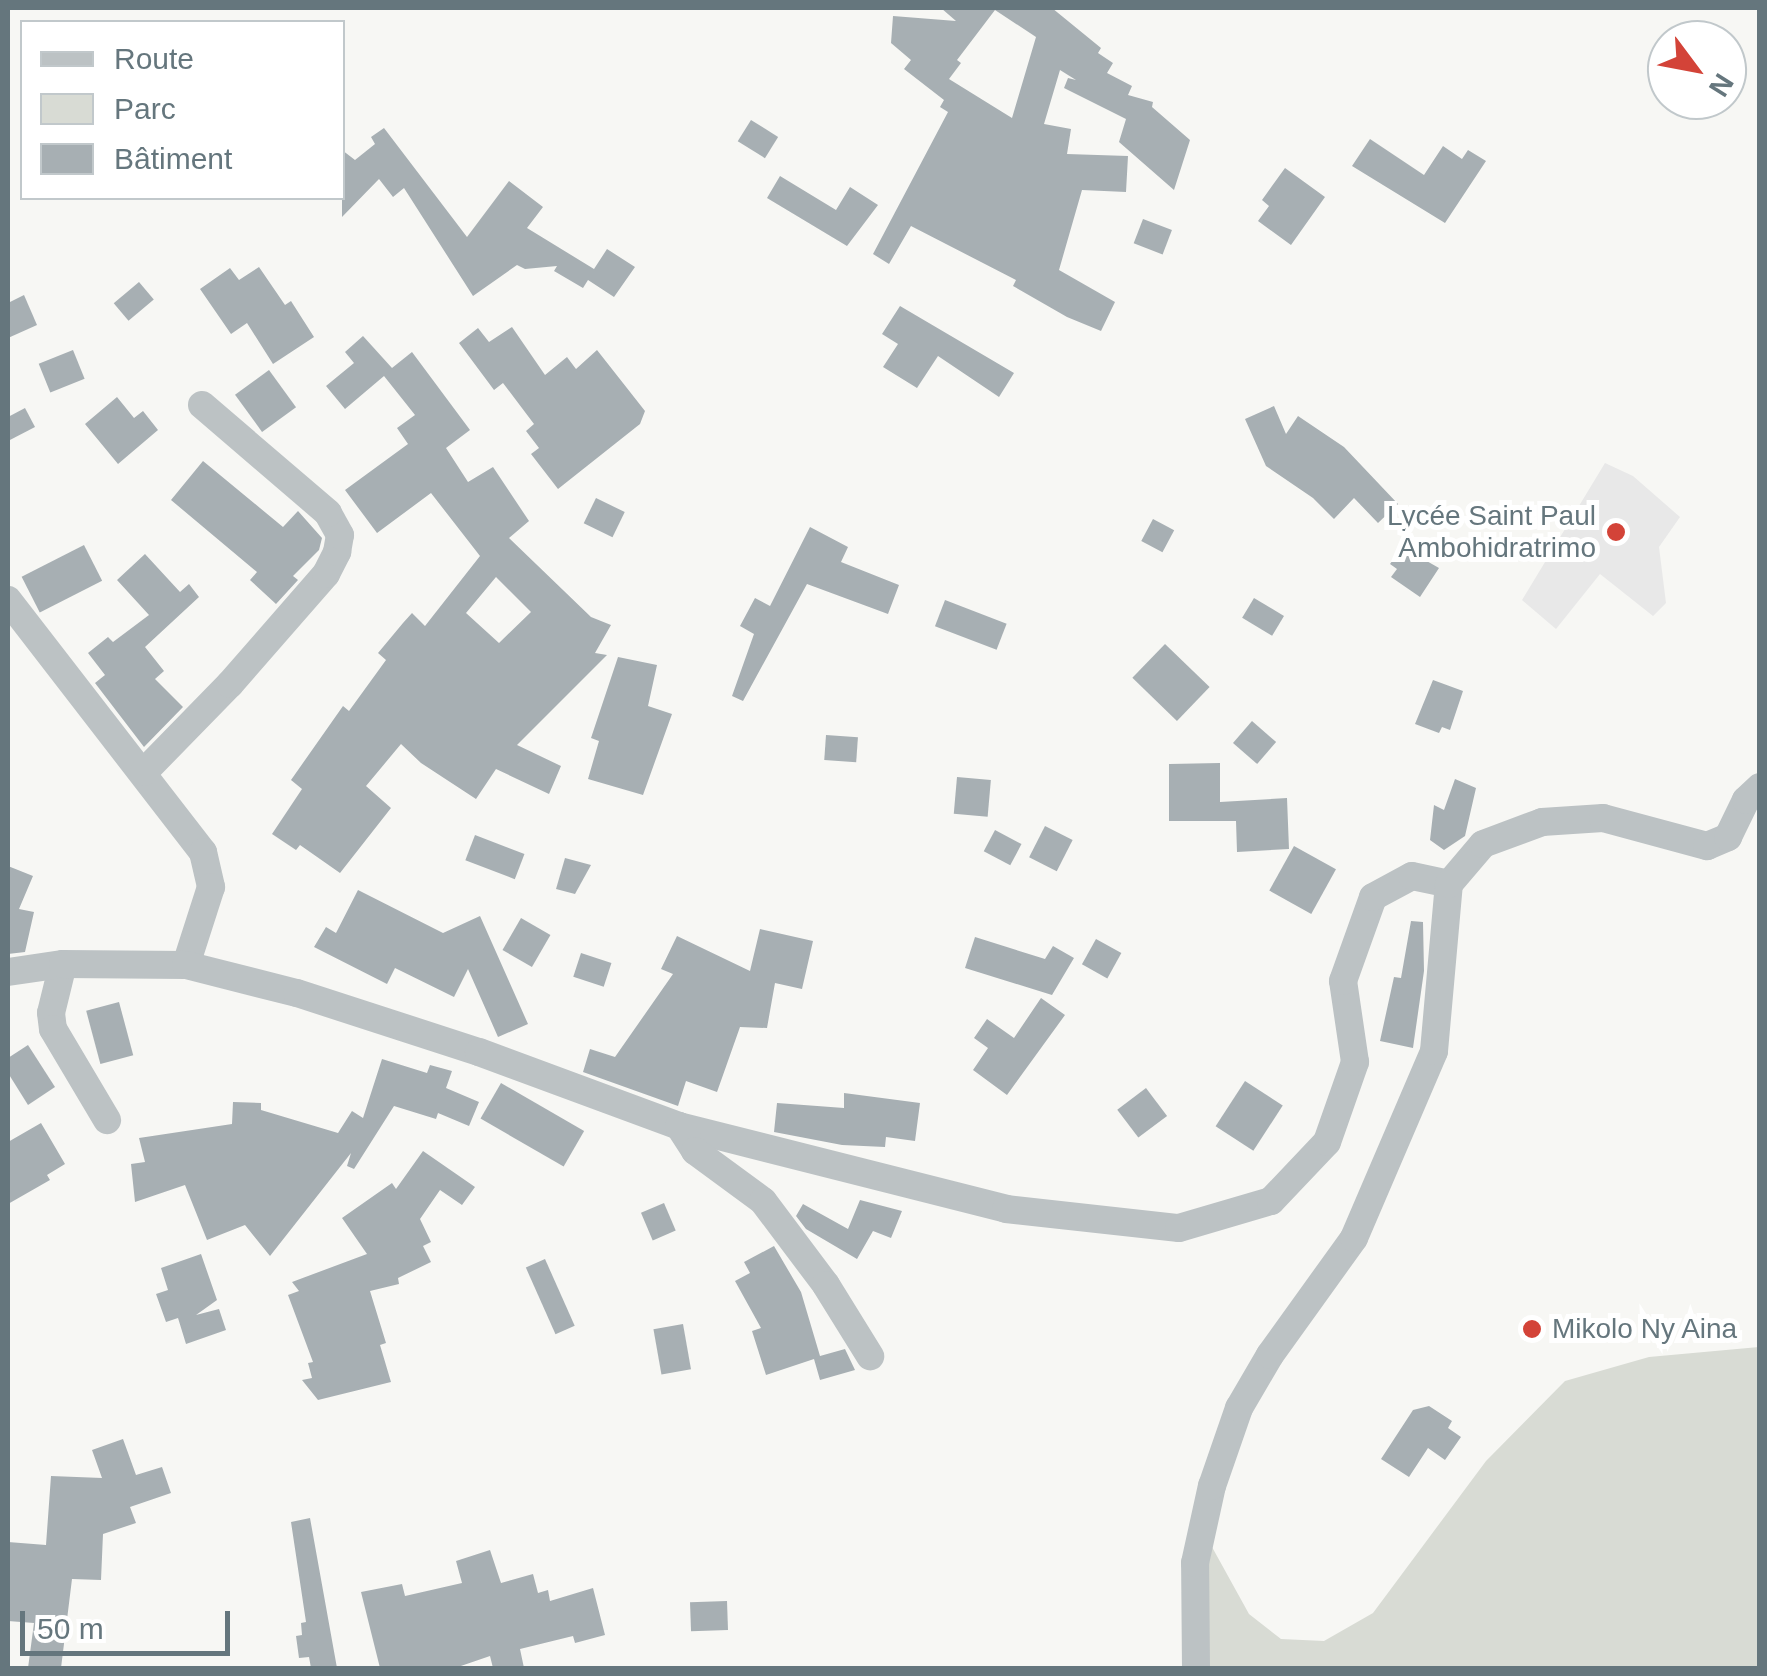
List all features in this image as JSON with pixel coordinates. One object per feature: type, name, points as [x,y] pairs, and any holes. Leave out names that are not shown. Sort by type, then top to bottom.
[{"type":"street","points":[[144,772],[326,574],[338,552],[340,535],[328,513],[202,405]]},
{"type":"street","points":[[8,600],[203,852],[211,887],[186,965]]},
{"type":"street","points":[[1196,1668],[1195,1562],[1212,1486],[1239,1408],[1270,1355],[1354,1238],[1434,1051],[1449,884],[1483,844],[1542,822],[1603,818],[1707,846],[1728,837],[1746,800],[1760,786]]},
{"type":"street","points":[[8,972],[63,964],[186,965],[297,993],[479,1052],[679,1126],[1006,1209],[1179,1228],[1271,1202],[1327,1142],[1355,1062],[1342,981],[1373,897],[1412,876],[1449,884]]},
{"type":"street","points":[[63,964],[51,1013],[53,1029],[107,1120]]},
{"type":"street","points":[[679,1126],[695,1150],[764,1201],[826,1285],[870,1356]]},
{"type":"shaded area","name":"Lycée Saint Paul Ambohidratrimo","points":[[1605,463],[1633,476],[1680,517],[1659,547],[1666,603],[1653,616],[1600,574],[1556,629],[1522,600]]},
{"type":"green space","points":[[1759,1347],[1759,1668],[1209,1668],[1203,1560],[1212,1547],[1249,1614],[1281,1639],[1324,1641],[1373,1613],[1486,1461],[1565,1381],[1649,1357]]},
{"type":"building","points":[[941,8],[1052,8],[1101,48],[1098,53],[1113,63],[1107,73],[1132,86],[1128,95],[1153,102],[1152,107],[1190,140],[1174,190],[1119,142],[1126,119],[1064,88],[1068,78],[1076,80],[1060,70],[1044,124],[1071,129],[1067,154],[1128,156],[1126,192],[1082,190],[1059,270],[1115,302],[1101,331],[1067,317],[1013,286],[1016,280],[911,226],[889,264],[873,254],[948,112],[940,107],[944,100],[904,69],[911,60],[891,43],[893,16],[956,21]],"holes":[[[995,10],[1036,37],[1012,118],[949,79],[961,63],[957,60]]]},
{"type":"building","points":[[751,120],[778,137],[765,158],[738,141]]},
{"type":"building","points":[[384,128],[467,237],[509,181],[543,207],[527,228],[594,269],[607,249],[635,267],[614,297],[588,280],[583,288],[554,271],[557,266],[525,269],[517,265],[473,296],[404,188],[393,197],[379,179],[342,217],[345,152],[355,160],[375,144],[371,137]]},
{"type":"building","points":[[1370,139],[1424,175],[1443,146],[1462,159],[1468,150],[1486,161],[1445,223],[1352,166]]},
{"type":"building","points":[[1285,168],[1325,197],[1291,245],[1258,221],[1269,206],[1262,200]]},
{"type":"building","points":[[780,176],[836,210],[850,187],[878,205],[847,246],[767,198]]},
{"type":"building","points":[[1143,219],[1172,230],[1163,254],[1134,243]]},
{"type":"building","points":[[259,267],[285,305],[291,301],[314,337],[273,364],[247,323],[231,334],[200,289],[230,268],[239,280]]},
{"type":"building","points":[[139,282],[154,300],[129,321],[114,303]]},
{"type":"building","points":[[24,295],[37,325],[8,338],[8,303]]},
{"type":"building","points":[[900,306],[1014,373],[999,397],[938,356],[917,388],[883,367],[898,344],[882,334]]},
{"type":"building","points":[[512,327],[545,375],[567,357],[576,369],[597,350],[645,411],[640,424],[558,489],[531,454],[539,448],[526,431],[534,424],[503,383],[494,390],[459,343],[478,328],[489,342]]},
{"type":"building","points":[[363,336],[392,368],[412,352],[470,430],[446,448],[468,482],[493,467],[529,521],[509,538],[591,617],[611,625],[595,653],[607,655],[517,745],[561,766],[549,794],[496,769],[476,799],[421,763],[401,744],[366,786],[391,808],[340,873],[300,845],[296,850],[272,834],[302,789],[291,780],[343,706],[349,711],[386,660],[378,653],[403,623],[412,613],[425,626],[480,556],[431,493],[377,533],[345,490],[408,444],[397,428],[415,415],[384,376],[345,409],[326,386],[354,363],[345,352]],"holes":[[[496,577],[531,612],[499,643],[466,613]]]},
{"type":"building","points":[[73,350],[85,379],[50,393],[39,364]]},
{"type":"building","points":[[269,370],[296,407],[262,432],[235,395]]},
{"type":"building","points":[[117,397],[134,418],[143,411],[158,430],[118,464],[85,424]]},
{"type":"building","points":[[1274,406],[1286,434],[1298,416],[1344,447],[1398,504],[1378,523],[1354,498],[1334,519],[1313,498],[1266,466],[1245,419]]},
{"type":"building","points":[[25,408],[35,427],[8,441],[8,417]]},
{"type":"building","points":[[203,461],[283,527],[298,511],[322,538],[319,550],[293,576],[298,580],[276,604],[250,580],[257,572],[171,500]]},
{"type":"building","points":[[596,498],[625,512],[612,537],[584,523]]},
{"type":"building","points":[[1153,519],[1174,530],[1162,552],[1141,541]]},
{"type":"building","points":[[810,527],[848,547],[841,562],[899,585],[888,614],[807,584],[743,701],[732,696],[754,634],[740,626],[755,598],[770,606]]},
{"type":"building","points":[[84,545],[102,581],[40,612],[22,577]]},
{"type":"building","points":[[1402,547],[1439,568],[1420,597],[1391,577],[1397,569],[1390,564]]},
{"type":"building","points":[[145,554],[180,592],[189,584],[199,597],[145,647],[164,671],[155,679],[183,707],[144,747],[95,683],[105,675],[88,653],[108,637],[113,642],[149,615],[117,580]]},
{"type":"building","points":[[1254,598],[1284,616],[1272,636],[1242,618]]},
{"type":"building","points":[[945,600],[1007,624],[997,650],[935,626]]},
{"type":"building","points":[[1165,644],[1210,687],[1177,721],[1132,678]]},
{"type":"building","points":[[618,657],[657,665],[648,706],[672,714],[643,795],[588,779],[599,741],[591,738]]},
{"type":"building","points":[[1433,680],[1463,691],[1450,730],[1442,727],[1439,733],[1415,724]]},
{"type":"building","points":[[1252,721],[1276,742],[1257,764],[1233,743]]},
{"type":"building","points":[[826,735],[858,737],[856,762],[824,760]]},
{"type":"building","points":[[1220,763],[1220,802],[1287,798],[1289,849],[1237,852],[1236,821],[1169,821],[1169,764]]},
{"type":"building","points":[[957,777],[991,780],[988,817],[954,814]]},
{"type":"building","points":[[1455,779],[1476,788],[1465,836],[1444,850],[1430,840],[1434,805],[1444,810]]},
{"type":"building","points":[[1045,826],[1073,840],[1057,871],[1029,857]]},
{"type":"building","points":[[995,830],[1021,844],[1010,865],[984,851]]},
{"type":"building","points":[[475,835],[524,854],[515,879],[465,860]]},
{"type":"building","points":[[1294,846],[1336,869],[1311,914],[1269,891]]},
{"type":"building","points":[[565,858],[591,865],[575,894],[556,889]]},
{"type":"building","points":[[8,866],[33,876],[19,909],[34,912],[25,952],[8,954]]},
{"type":"building","points":[[358,890],[443,933],[480,916],[528,1024],[498,1037],[468,969],[454,997],[395,968],[387,984],[314,947],[326,927],[336,933]]},
{"type":"building","points":[[521,918],[550,935],[532,967],[503,950]]},
{"type":"building","points":[[1411,921],[1423,922],[1424,971],[1413,1048],[1380,1041],[1394,977],[1401,978]]},
{"type":"building","points":[[760,929],[813,941],[802,989],[775,983],[767,1028],[740,1027],[717,1092],[686,1081],[678,1106],[583,1072],[590,1049],[615,1057],[673,974],[661,969],[677,936],[750,971]]},
{"type":"building","points":[[975,937],[1045,959],[1053,946],[1074,958],[1052,995],[965,968]]},
{"type":"building","points":[[1096,939],[1121,953],[1107,978],[1082,964]]},
{"type":"building","points":[[581,953],[611,963],[604,987],[573,977]]},
{"type":"building","points":[[1041,998],[1065,1015],[1007,1095],[973,1070],[988,1048],[974,1038],[987,1019],[1014,1038]]},
{"type":"building","points":[[119,1002],[133,1055],[100,1064],[86,1011]]},
{"type":"building","points":[[28,1045],[55,1087],[28,1105],[8,1073],[8,1058]]},
{"type":"building","points":[[382,1059],[427,1073],[430,1065],[452,1071],[446,1088],[479,1102],[469,1126],[438,1113],[436,1119],[394,1106],[354,1169],[347,1166],[351,1153],[270,1256],[245,1225],[207,1240],[185,1185],[135,1202],[131,1164],[145,1162],[139,1138],[232,1124],[233,1102],[261,1103],[261,1110],[338,1133],[352,1111],[363,1118]]},
{"type":"building","points":[[1245,1081],[1283,1106],[1253,1151],[1216,1126]]},
{"type":"building","points":[[501,1083],[584,1131],[564,1167],[480,1119]]},
{"type":"building","points":[[1146,1088],[1167,1116],[1138,1138],[1117,1110]]},
{"type":"building","points":[[844,1093],[920,1103],[915,1141],[886,1137],[885,1147],[842,1145],[774,1132],[777,1103],[844,1108]]},
{"type":"building","points":[[41,1123],[65,1164],[47,1175],[50,1180],[8,1204],[8,1142]]},
{"type":"building","points":[[423,1151],[475,1187],[462,1205],[440,1190],[420,1219],[431,1242],[423,1246],[431,1262],[398,1278],[399,1284],[370,1291],[386,1343],[380,1345],[391,1382],[318,1400],[302,1380],[312,1378],[308,1363],[313,1362],[288,1295],[299,1291],[292,1282],[367,1254],[342,1218],[392,1183],[396,1189]]},
{"type":"building","points":[[860,1200],[902,1211],[891,1238],[873,1231],[857,1259],[806,1229],[796,1216],[803,1204],[848,1229]]},
{"type":"building","points":[[664,1203],[676,1231],[653,1240],[641,1213]]},
{"type":"building","points":[[774,1246],[801,1292],[820,1356],[845,1349],[855,1370],[820,1380],[814,1359],[766,1375],[752,1331],[761,1328],[735,1281],[750,1273],[744,1262]]},
{"type":"building","points":[[201,1254],[217,1300],[196,1315],[219,1309],[226,1330],[186,1344],[178,1318],[166,1322],[156,1294],[168,1290],[161,1268]]},
{"type":"building","points":[[545,1259],[575,1326],[556,1334],[526,1268]]},
{"type":"building","points":[[683,1324],[691,1369],[661,1375],[653,1329]]},
{"type":"building","points":[[1429,1406],[1452,1421],[1448,1428],[1461,1437],[1445,1460],[1428,1448],[1409,1477],[1381,1459],[1413,1410]]},
{"type":"building","points":[[123,1439],[136,1475],[162,1467],[171,1493],[130,1507],[136,1523],[103,1534],[101,1580],[72,1579],[61,1668],[28,1668],[34,1623],[8,1621],[8,1542],[46,1545],[51,1476],[102,1478],[92,1450]]},
{"type":"building","points":[[310,1518],[337,1668],[311,1668],[309,1657],[299,1658],[296,1636],[302,1635],[301,1623],[306,1622],[291,1522]]},
{"type":"building","points":[[490,1550],[501,1583],[533,1574],[538,1593],[548,1590],[550,1601],[593,1588],[605,1635],[575,1643],[573,1636],[520,1649],[524,1668],[493,1668],[490,1656],[455,1668],[380,1668],[361,1592],[402,1584],[405,1596],[462,1583],[456,1561]]},
{"type":"building","points":[[727,1601],[728,1630],[691,1631],[690,1602]]},
{"type":"place","name":"Lycée Saint Paul Ambohidratrimo","points":[[1616,532]]},
{"type":"place","name":"Mikolo Ny Aina","points":[[1532,1329]]}]
